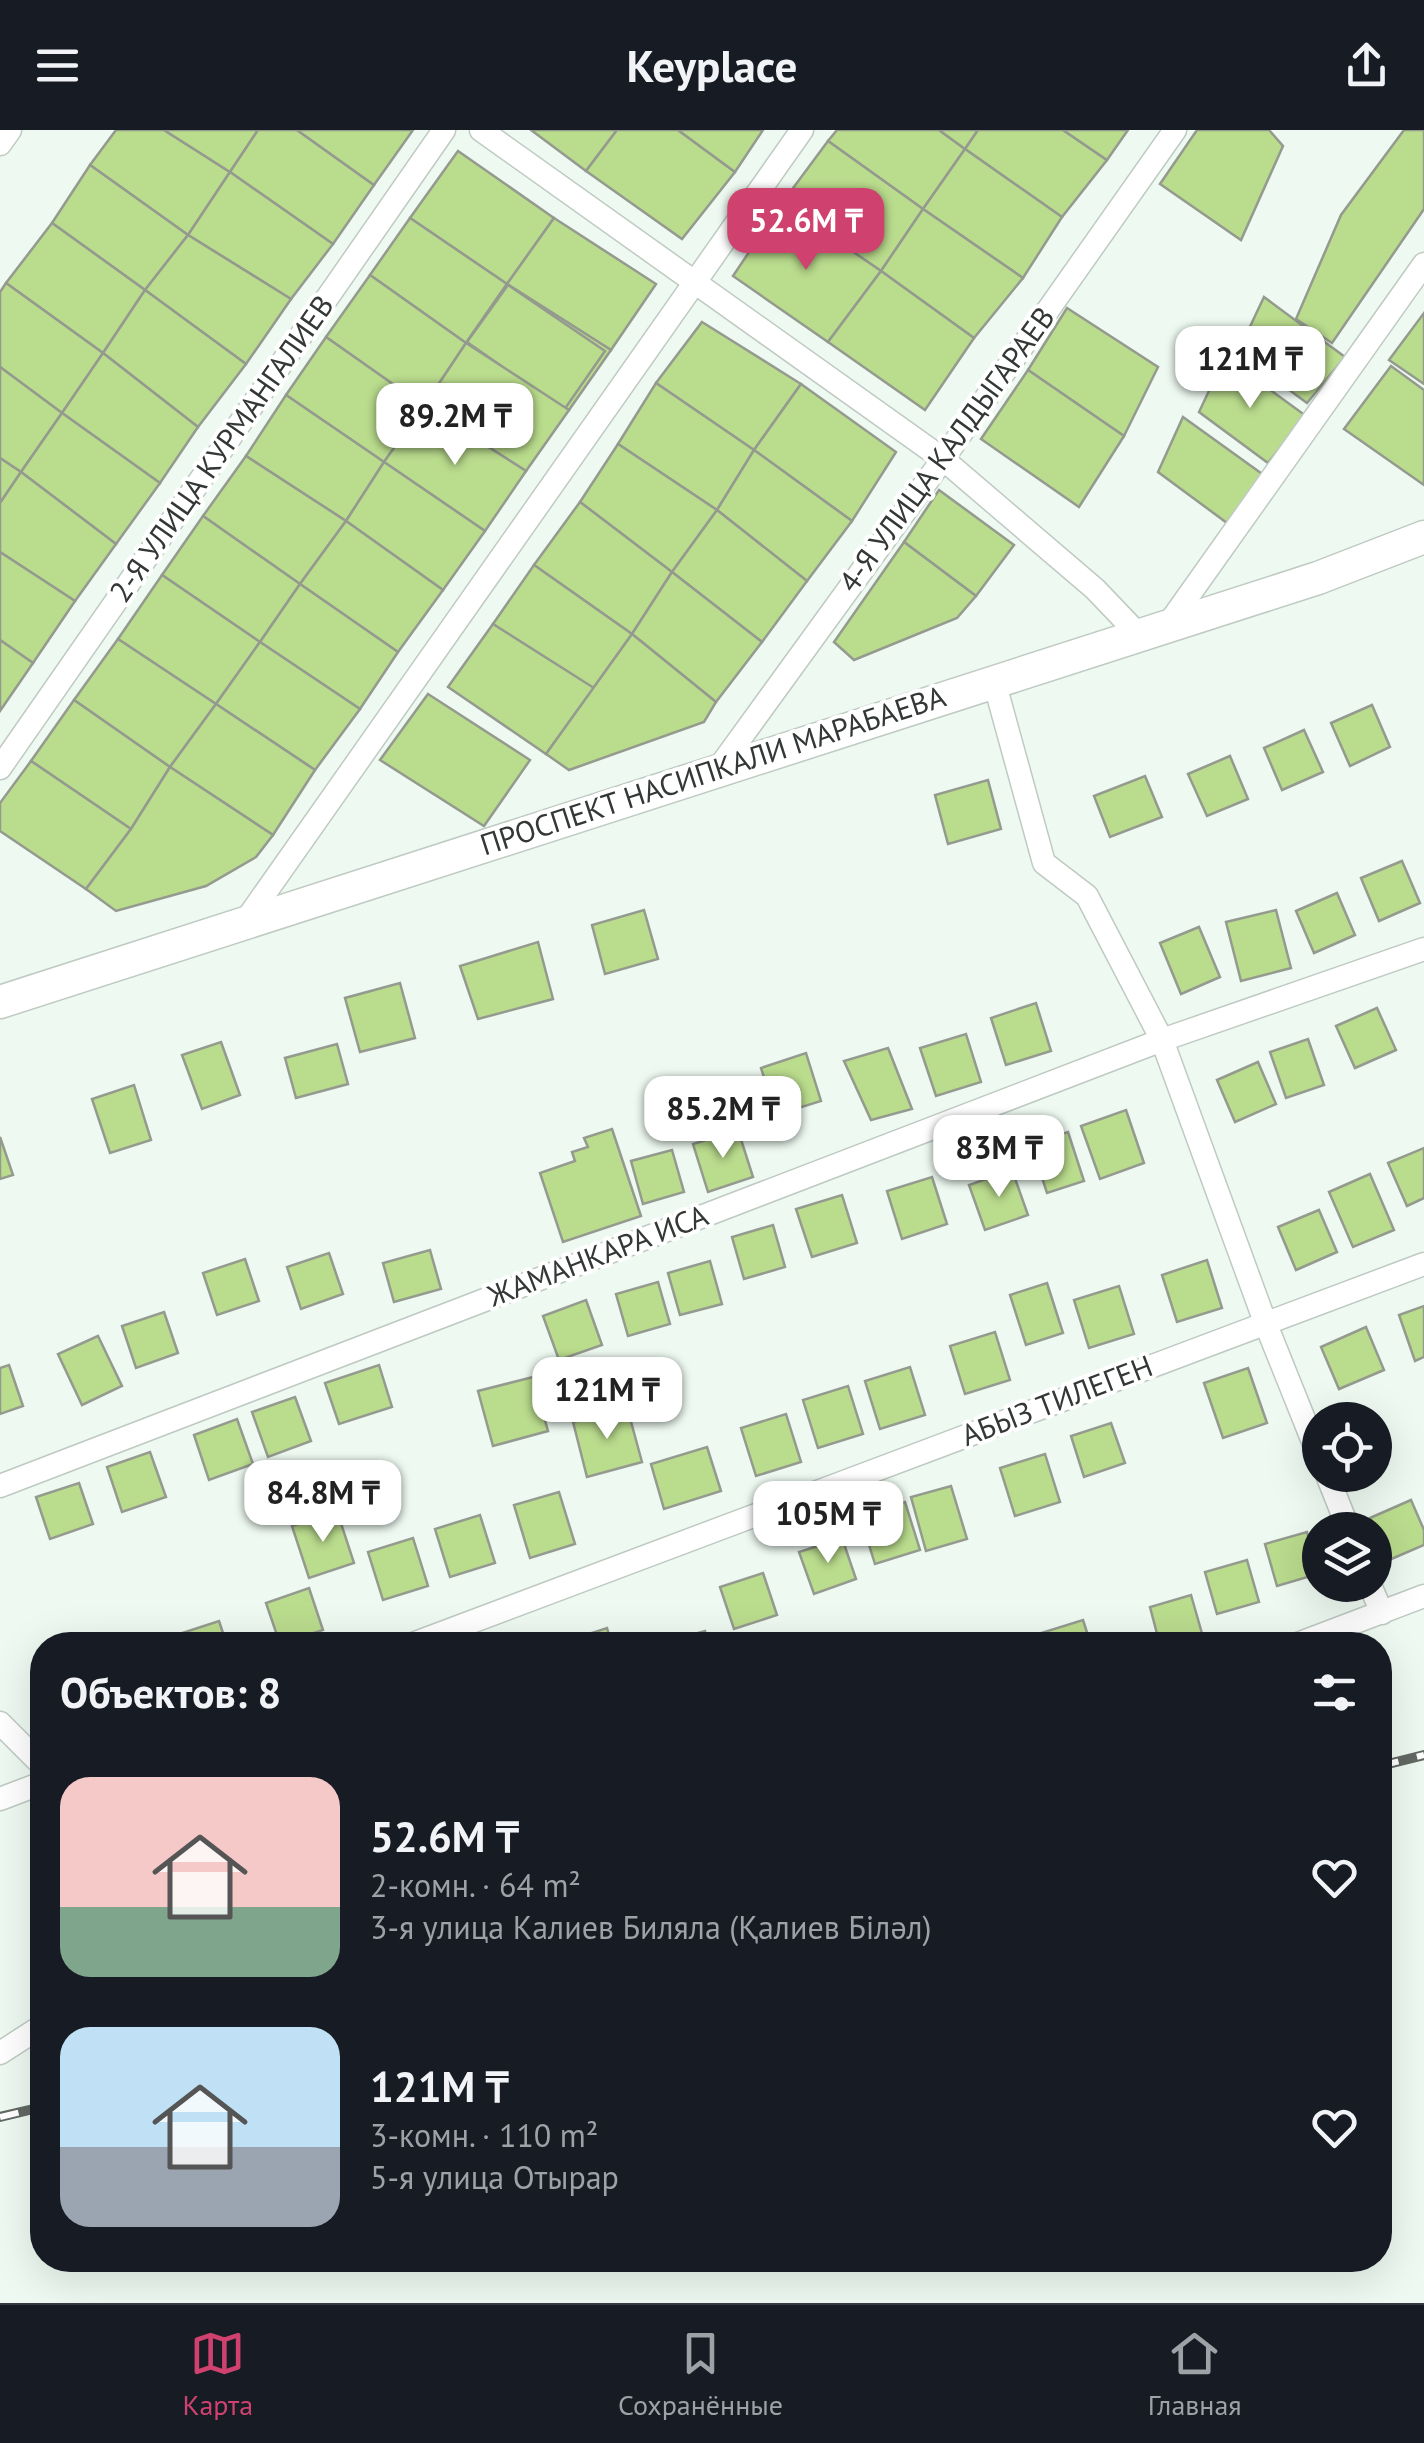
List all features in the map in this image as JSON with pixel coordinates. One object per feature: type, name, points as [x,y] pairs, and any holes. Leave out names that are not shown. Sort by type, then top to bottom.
[{"type":"main road","name":"ПРОСПЕКТ НАСИПКАЛИ МАРАБАЕВА","points":[[0,1002],[1318,578],[1424,537]]},
{"type":"street","points":[[0,144],[10,130]]},
{"type":"street","name":"2-Я УЛИЦА КУРМАНГАЛИЕВ","points":[[0,768],[444,130]]},
{"type":"street","points":[[481,130],[943,458],[1095,589],[1153,630],[1424,264]]},
{"type":"street","points":[[244,923],[802,130]]},
{"type":"street","name":"4-Я УЛИЦА КАЛДЫГАРАЕВ","points":[[718,769],[1174,130]]},
{"type":"street","points":[[994,681],[1044,863],[1088,896],[1162,1040],[1302,1413]]},
{"type":"street","name":"ЖАМАНКАРА ИСА","points":[[0,1486],[1162,1040],[1424,949]]},
{"type":"street","name":"АБЫЗ ТИЛЕГЕН","points":[[444,1632],[1424,1264]]},
{"type":"street","points":[[1330,1632],[1424,1596]]},
{"type":"street","points":[[1377,1602],[1382,1613]]},
{"type":"street","points":[[0,1722],[30,1753]]},
{"type":"street","points":[[0,1799],[30,1788]]},
{"type":"street","points":[[0,2053],[30,2034]]},
{"type":"building","points":[[116,130],[164,130],[230,172],[188,235],[90,165]]},
{"type":"building","points":[[164,130],[258,130],[230,172]]},
{"type":"building","points":[[258,130],[297,130],[374,185],[333,244],[230,172]]},
{"type":"building","points":[[297,130],[413,130],[374,185]]},
{"type":"building","points":[[531,130],[617,130],[586,171]]},
{"type":"building","points":[[617,130],[678,130],[735,172],[682,239],[586,171]]},
{"type":"building","points":[[678,130],[763,130],[735,172]]},
{"type":"building","points":[[837,130],[939,130],[965,149],[923,209],[828,141]]},
{"type":"building","points":[[939,130],[978,130],[965,149]]},
{"type":"building","points":[[978,130],[1063,130],[1107,160],[1062,217],[965,149]]},
{"type":"building","points":[[1063,130],[1128,130],[1107,160]]},
{"type":"building","points":[[1197,130],[1269,130],[1283,146],[1241,240],[1160,184]]},
{"type":"building","points":[[1404,130],[1424,130],[1424,209],[1332,343],[1296,319],[1341,215]]},
{"type":"building","points":[[828,141],[923,209],[881,271],[782,203]]},
{"type":"building","points":[[965,149],[1062,217],[1023,278],[923,209]]},
{"type":"building","points":[[458,151],[554,218],[507,284],[410,218]]},
{"type":"building","points":[[90,165],[188,235],[145,290],[52,223]]},
{"type":"building","points":[[230,172],[333,244],[291,299],[188,235]]},
{"type":"building","points":[[782,203],[881,271],[828,342],[733,276]]},
{"type":"building","points":[[923,209],[1023,278],[974,338],[881,271]]},
{"type":"building","points":[[410,218],[507,284],[466,343],[370,275]]},
{"type":"building","points":[[554,218],[656,284],[611,350],[507,284]]},
{"type":"building","points":[[52,223],[145,290],[103,353],[6,283]]},
{"type":"building","points":[[188,235],[291,299],[246,364],[145,290]]},
{"type":"building","points":[[881,271],[974,338],[925,410],[828,342]]},
{"type":"building","points":[[370,275],[466,343],[424,406],[326,337]]},
{"type":"building","points":[[6,283],[103,353],[62,413],[0,367],[0,292]]},
{"type":"building","points":[[507,284],[611,350],[569,410],[466,343]]},
{"type":"building","points":[[508,285],[605,351],[564,410],[467,342]]},
{"type":"building","points":[[145,290],[246,364],[198,427],[103,353]]},
{"type":"building","points":[[1264,297],[1345,357],[1307,403],[1238,352]]},
{"type":"building","points":[[1067,308],[1158,367],[1124,436],[1028,370]]},
{"type":"building","points":[[1424,313],[1424,384],[1389,360]]},
{"type":"building","points":[[702,322],[801,384],[754,450],[656,383]]},
{"type":"building","points":[[326,337],[424,406],[384,462],[286,395]]},
{"type":"building","points":[[466,343],[569,410],[526,471],[424,406]]},
{"type":"building","points":[[103,353],[198,427],[160,483],[62,413]]},
{"type":"building","points":[[1225,357],[1306,416],[1268,463],[1199,412]]},
{"type":"building","points":[[1391,366],[1424,390],[1424,485],[1344,429]]},
{"type":"building","points":[[0,367],[62,413],[21,472],[0,458]]},
{"type":"building","points":[[1028,370],[1124,436],[1079,507],[981,439]]},
{"type":"building","points":[[656,383],[754,450],[717,510],[618,444]]},
{"type":"building","points":[[801,384],[896,452],[852,521],[754,450]]},
{"type":"building","points":[[286,395],[384,462],[346,521],[246,456]]},
{"type":"building","points":[[424,406],[526,471],[485,531],[384,462]]},
{"type":"building","points":[[62,413],[160,483],[116,544],[21,472]]},
{"type":"building","points":[[1183,417],[1265,476],[1227,523],[1158,472]]},
{"type":"building","points":[[618,444],[717,510],[672,572],[580,502]]},
{"type":"building","points":[[754,450],[852,521],[807,581],[717,510]]},
{"type":"building","points":[[246,456],[346,521],[300,584],[203,516]]},
{"type":"building","points":[[0,458],[21,472],[0,503]]},
{"type":"building","points":[[384,462],[485,531],[443,590],[346,521]]},
{"type":"building","points":[[21,472],[116,544],[75,601],[0,552],[0,503]]},
{"type":"building","points":[[939,490],[1014,545],[976,596],[904,542]]},
{"type":"building","points":[[580,502],[672,572],[632,634],[534,565]]},
{"type":"building","points":[[717,510],[807,581],[762,642],[672,572]]},
{"type":"building","points":[[203,516],[300,584],[260,642],[162,575]]},
{"type":"building","points":[[346,521],[443,590],[398,652],[300,584]]},
{"type":"building","points":[[904,542],[976,596],[957,618],[854,660],[834,642]]},
{"type":"building","points":[[0,552],[75,601],[33,663],[0,640]]},
{"type":"building","points":[[534,565],[632,634],[590,693],[493,624]]},
{"type":"building","points":[[672,572],[762,642],[716,702],[632,634]]},
{"type":"building","points":[[162,575],[260,642],[216,704],[118,639]]},
{"type":"building","points":[[300,584],[398,652],[360,709],[260,642]]},
{"type":"building","points":[[493,624],[594,688],[546,754],[448,687]]},
{"type":"building","points":[[632,634],[716,702],[704,722],[569,770],[546,754]]},
{"type":"building","points":[[118,639],[216,704],[170,767],[74,700]]},
{"type":"building","points":[[0,640],[33,663],[0,711]]},
{"type":"building","points":[[260,642],[360,709],[315,770],[216,704]]},
{"type":"building","points":[[428,694],[530,760],[484,826],[380,760]]},
{"type":"building","points":[[74,700],[170,767],[131,829],[31,761]]},
{"type":"building","points":[[216,704],[315,770],[273,835],[170,767]]},
{"type":"building","points":[[1372,705],[1390,747],[1350,766],[1331,723]]},
{"type":"building","points":[[1304,730],[1323,772],[1282,790],[1264,748]]},
{"type":"building","points":[[1230,756],[1248,799],[1207,816],[1188,774]]},
{"type":"building","points":[[31,761],[131,829],[86,889],[0,831],[0,803]]},
{"type":"building","points":[[170,767],[273,835],[256,857],[206,886],[116,911],[86,889],[131,829]]},
{"type":"building","points":[[1145,776],[1162,817],[1110,837],[1094,796]]},
{"type":"building","points":[[988,780],[1001,829],[948,844],[935,795]]},
{"type":"building","points":[[1402,861],[1420,903],[1379,921],[1361,878]]},
{"type":"building","points":[[1337,893],[1355,935],[1314,953],[1296,911]]},
{"type":"building","points":[[644,910],[658,959],[605,974],[592,925]]},
{"type":"building","points":[[1276,910],[1291,968],[1241,981],[1226,922]]},
{"type":"building","points":[[1199,927],[1220,977],[1181,994],[1160,943]]},
{"type":"building","points":[[538,942],[553,999],[478,1019],[460,966]]},
{"type":"building","points":[[400,983],[415,1038],[360,1052],[345,998]]},
{"type":"building","points":[[1036,1003],[1051,1051],[1006,1065],[991,1018]]},
{"type":"building","points":[[1377,1008],[1396,1050],[1355,1068],[1336,1026]]},
{"type":"building","points":[[966,1034],[981,1082],[936,1096],[920,1048]]},
{"type":"building","points":[[1308,1039],[1324,1085],[1286,1098],[1270,1052]]},
{"type":"building","points":[[221,1042],[240,1095],[202,1109],[182,1055]]},
{"type":"building","points":[[337,1044],[348,1084],[296,1098],[285,1058]]},
{"type":"building","points":[[888,1048],[912,1109],[871,1120],[844,1061]]},
{"type":"building","points":[[806,1053],[821,1101],[776,1115],[761,1068]]},
{"type":"building","points":[[1258,1062],[1276,1104],[1235,1122],[1217,1080]]},
{"type":"building","points":[[134,1085],[151,1140],[110,1153],[92,1099]]},
{"type":"building","points":[[1126,1110],[1144,1163],[1100,1179],[1081,1126]]},
{"type":"building","points":[[612,1129],[641,1216],[563,1242],[540,1173],[575,1161],[572,1152],[588,1147],[584,1138]]},
{"type":"building","points":[[738,1130],[753,1177],[708,1192],[693,1144]]},
{"type":"building","points":[[1068,1132],[1084,1181],[1047,1193],[1031,1144]]},
{"type":"building","points":[[0,1137],[13,1175],[0,1179]]},
{"type":"building","points":[[1424,1148],[1424,1198],[1407,1206],[1388,1163]]},
{"type":"building","points":[[672,1150],[684,1192],[643,1204],[631,1161]]},
{"type":"building","points":[[1012,1170],[1028,1215],[985,1230],[969,1185]]},
{"type":"building","points":[[1370,1174],[1394,1230],[1353,1247],[1329,1192]]},
{"type":"building","points":[[932,1177],[947,1224],[902,1239],[887,1191]]},
{"type":"building","points":[[842,1195],[857,1243],[812,1257],[796,1209]]},
{"type":"building","points":[[1319,1210],[1337,1252],[1296,1270],[1278,1227]]},
{"type":"building","points":[[773,1225],[785,1267],[744,1279],[732,1237]]},
{"type":"building","points":[[430,1250],[441,1289],[394,1302],[383,1263]]},
{"type":"building","points":[[329,1253],[343,1294],[301,1309],[287,1267]]},
{"type":"building","points":[[245,1259],[259,1301],[217,1315],[203,1273]]},
{"type":"building","points":[[1207,1260],[1222,1308],[1177,1322],[1162,1275]]},
{"type":"building","points":[[710,1261],[722,1304],[680,1315],[668,1273]]},
{"type":"building","points":[[658,1282],[670,1324],[628,1336],[616,1294]]},
{"type":"building","points":[[1047,1283],[1063,1333],[1026,1345],[1010,1295]]},
{"type":"building","points":[[1119,1286],[1134,1334],[1089,1348],[1074,1300]]},
{"type":"building","points":[[586,1300],[602,1345],[559,1360],[543,1316]]},
{"type":"building","points":[[1424,1306],[1424,1357],[1415,1361],[1399,1315]]},
{"type":"building","points":[[164,1312],[178,1353],[136,1368],[122,1326]]},
{"type":"building","points":[[1366,1327],[1384,1370],[1339,1389],[1321,1347]]},
{"type":"building","points":[[995,1332],[1010,1380],[965,1394],[950,1346]]},
{"type":"building","points":[[98,1336],[122,1386],[82,1405],[58,1354]]},
{"type":"building","points":[[9,1365],[23,1406],[0,1414],[0,1368]]},
{"type":"building","points":[[379,1365],[392,1407],[339,1424],[325,1383]]},
{"type":"building","points":[[910,1367],[925,1415],[880,1429],[865,1381]]},
{"type":"building","points":[[1248,1368],[1267,1423],[1223,1438],[1204,1383]]},
{"type":"building","points":[[533,1377],[548,1431],[493,1446],[478,1391]]},
{"type":"building","points":[[848,1386],[863,1434],[818,1448],[803,1400]]},
{"type":"building","points":[[295,1397],[311,1441],[268,1457],[252,1412]]},
{"type":"building","points":[[627,1407],[642,1462],[587,1477],[573,1422]]},
{"type":"building","points":[[786,1414],[801,1462],[756,1476],[741,1428]]},
{"type":"building","points":[[237,1419],[253,1464],[209,1480],[194,1435]]},
{"type":"building","points":[[1111,1423],[1125,1463],[1084,1477],[1071,1436]]},
{"type":"building","points":[[707,1447],[721,1491],[664,1509],[651,1464]]},
{"type":"building","points":[[150,1452],[166,1497],[122,1512],[107,1467]]},
{"type":"building","points":[[1045,1454],[1060,1502],[1015,1516],[1000,1468]]},
{"type":"building","points":[[79,1483],[93,1524],[50,1539],[36,1497]]},
{"type":"building","points":[[951,1486],[967,1539],[926,1551],[911,1497]]},
{"type":"building","points":[[559,1492],[575,1544],[530,1558],[514,1505]]},
{"type":"building","points":[[1411,1500],[1424,1530],[1424,1545],[1392,1559],[1392,1512],[1384,1512]]},
{"type":"building","points":[[905,1502],[920,1550],[875,1564],[860,1516]]},
{"type":"building","points":[[337,1511],[354,1563],[309,1578],[292,1526]]},
{"type":"building","points":[[480,1515],[495,1563],[450,1577],[435,1529]]},
{"type":"building","points":[[1302,1533],[1302,1579],[1277,1586],[1265,1544]]},
{"type":"building","points":[[413,1538],[428,1586],[383,1600],[368,1552]]},
{"type":"building","points":[[842,1538],[856,1579],[814,1594],[799,1552]]},
{"type":"building","points":[[1247,1560],[1259,1602],[1217,1614],[1205,1572]]},
{"type":"building","points":[[763,1573],[777,1615],[734,1629],[720,1587]]},
{"type":"building","points":[[309,1588],[323,1630],[276,1632],[266,1603]]},
{"type":"building","points":[[1191,1595],[1202,1632],[1157,1632],[1150,1607]]},
{"type":"building","points":[[1083,1620],[1087,1632],[1044,1632]]},
{"type":"building","points":[[219,1621],[223,1632],[185,1632]]},
{"type":"railway","points":[[1392,1763],[1424,1755]]},
{"type":"railway","points":[[0,2117],[30,2110]]}]
